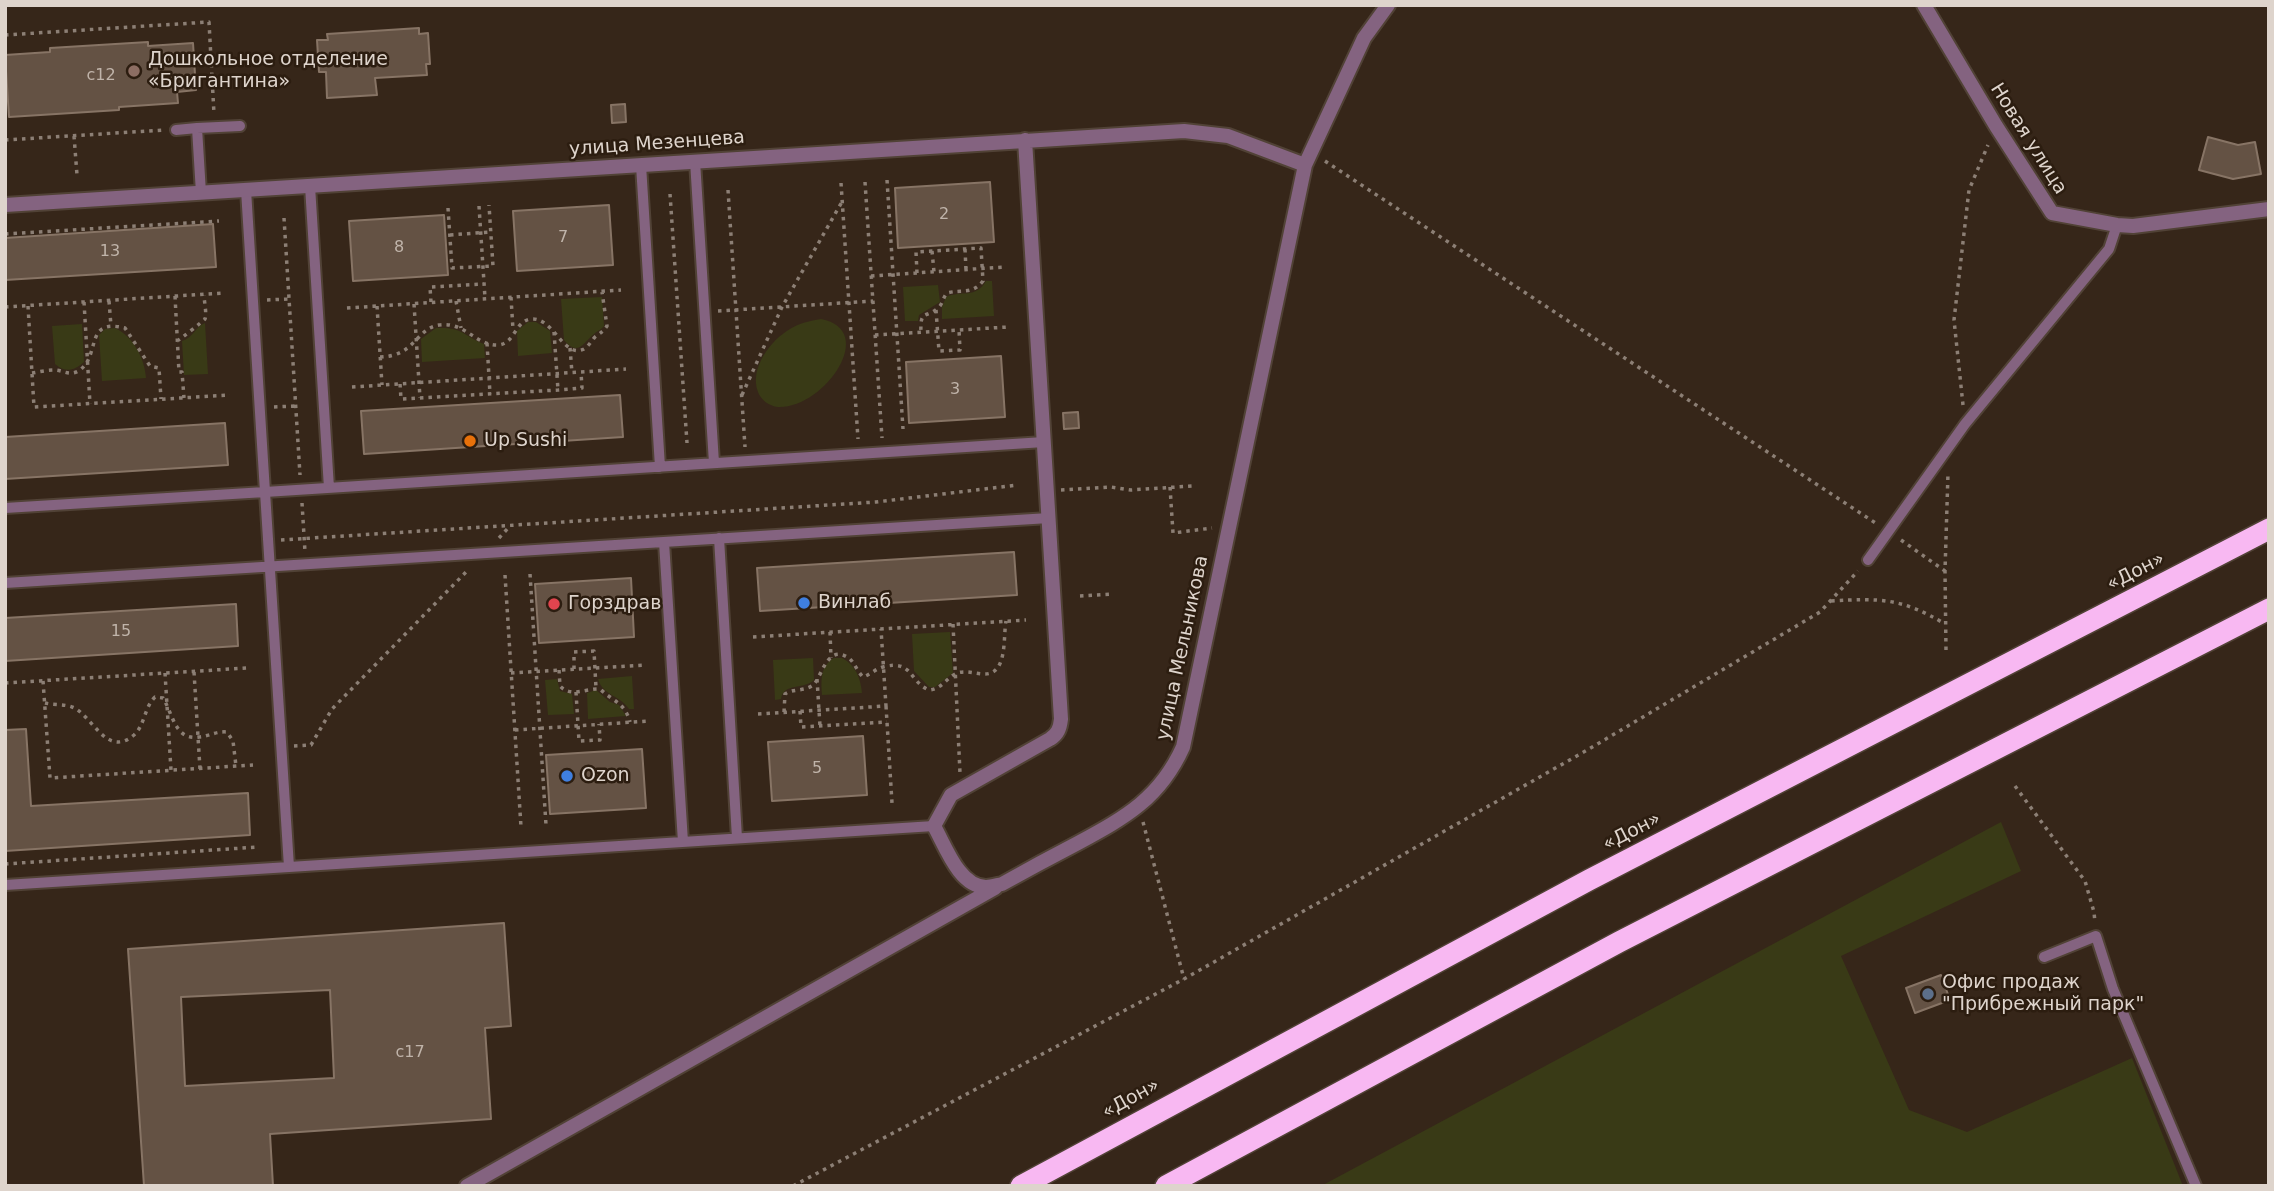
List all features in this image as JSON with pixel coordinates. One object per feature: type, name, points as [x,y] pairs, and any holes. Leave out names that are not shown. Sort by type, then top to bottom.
[{"type":"highway","name":"«Дон»","points":[[1021,1186],[1589,880],[2269,529]]},
{"type":"highway","points":[[1166,1186],[1619,942],[2269,609]]},
{"type":"street","name":"улица Мельникова","points":[[467,1186],[1116,822],[1139,807],[1173,769],[1183,747],[1305,165],[1364,38],[1388,5]]},
{"type":"street","name":"Новая улица","points":[[1924,5],[2052,213],[2133,226],[2269,209]]},
{"type":"street","name":"улица Мезенцева","points":[[5,205],[1154,132],[1207,132],[1228,136],[1305,165]]},
{"type":"street","points":[[1002,884],[984,887],[969,882],[934,826],[951,795],[1050,739],[1060,728],[1025,140]]},
{"type":"lane","points":[[177,130],[240,125]]},
{"type":"lane","points":[[197,128],[201,193]]},
{"type":"lane","points":[[695,161],[714,463]]},
{"type":"lane","points":[[641,165],[660,467]]},
{"type":"lane","points":[[310,186],[329,488]]},
{"type":"lane","points":[[246,190],[289,867]]},
{"type":"lane","points":[[1868,560],[1965,424],[2109,249],[2118,225]]},
{"type":"lane","points":[[5,508],[1044,442]]},
{"type":"lane","points":[[5,583],[1049,518]]},
{"type":"lane","points":[[719,538],[737,838]]},
{"type":"lane","points":[[664,542],[683,842]]},
{"type":"lane","points":[[5,885],[934,826]]},
{"type":"lane","points":[[2044,957],[2096,936],[2113,989],[2196,1186]]},
{"type":"path","points":[[5,35],[209,22],[215,127]]},
{"type":"path","points":[[1965,424],[1954,320],[1969,190],[1996,126]]},
{"type":"path","points":[[5,140],[177,130]]},
{"type":"path","points":[[74,136],[77,175]]},
{"type":"path","points":[[1322,159],[1945,571]]},
{"type":"path","points":[[887,180],[903,429]]},
{"type":"path","points":[[866,181],[882,443]]},
{"type":"path","points":[[841,183],[858,444]]},
{"type":"path","points":[[728,190],[745,451]]},
{"type":"path","points":[[670,194],[687,443]]},
{"type":"path","points":[[741,397],[782,307],[843,200]]},
{"type":"path","points":[[448,208],[452,268],[493,266],[489,205]]},
{"type":"path","points":[[479,206],[485,299]]},
{"type":"path","points":[[284,218],[306,564]]},
{"type":"path","points":[[5,234],[219,221]]},
{"type":"path","points":[[450,235],[491,232]]},
{"type":"path","points":[[917,273],[916,253],[981,248],[983,281],[970,292],[947,293],[942,304],[923,315],[920,320],[921,333]]},
{"type":"path","points":[[965,249],[966,270]]},
{"type":"path","points":[[932,251],[934,272]]},
{"type":"path","points":[[871,276],[1004,267]]},
{"type":"path","points":[[431,302],[430,287],[484,284]]},
{"type":"path","points":[[347,308],[621,290]]},
{"type":"path","points":[[380,357],[400,354],[423,333],[437,325],[461,328],[487,343],[506,343],[520,323],[530,319],[539,320],[554,331],[565,346],[579,350],[607,327],[602,292]]},
{"type":"path","points":[[5,307],[223,293]]},
{"type":"path","points":[[177,341],[203,321],[204,295]]},
{"type":"path","points":[[175,296],[184,398]]},
{"type":"path","points":[[511,298],[513,333]]},
{"type":"path","points":[[253,301],[289,299]]},
{"type":"path","points":[[109,301],[111,326]]},
{"type":"path","points":[[456,301],[461,328]]},
{"type":"path","points":[[718,311],[873,301]]},
{"type":"path","points":[[84,302],[90,404]]},
{"type":"path","points":[[414,304],[420,398]]},
{"type":"path","points":[[28,306],[34,407],[230,395]]},
{"type":"path","points":[[377,306],[382,385]]},
{"type":"path","points":[[936,309],[939,351],[960,350],[958,330]]},
{"type":"path","points":[[32,373],[56,370],[72,374],[80,370],[87,361],[99,331],[111,326],[125,328],[150,366],[159,368],[161,399]]},
{"type":"path","points":[[875,335],[1008,327]]},
{"type":"path","points":[[554,331],[558,390]]},
{"type":"path","points":[[487,343],[490,394]]},
{"type":"path","points":[[570,348],[572,373]]},
{"type":"path","points":[[352,387],[626,369]]},
{"type":"path","points":[[400,384],[401,399],[558,390],[582,388],[581,372]]},
{"type":"path","points":[[260,408],[296,406]]},
{"type":"path","points":[[1946,650],[1945,571],[1949,447]]},
{"type":"path","points":[[268,541],[876,502],[1018,485]]},
{"type":"path","points":[[1058,490],[1111,487],[1130,490],[1192,486]]},
{"type":"path","points":[[1170,487],[1173,533],[1214,528]]},
{"type":"path","points":[[282,747],[311,745],[332,709],[512,525]]},
{"type":"path","points":[[793,1186],[1184,979],[1589,749],[1820,612],[1868,560]]},
{"type":"path","points":[[530,574],[546,825]]},
{"type":"path","points":[[505,575],[521,827]]},
{"type":"path","points":[[1080,596],[1113,594]]},
{"type":"path","points":[[1831,601],[1888,600],[1919,608],[1945,624]]},
{"type":"path","points":[[753,637],[1026,620]]},
{"type":"path","points":[[784,712],[785,694],[810,687],[831,657],[844,655],[852,660],[863,677],[884,667],[896,665],[907,668],[924,689],[929,690],[966,671],[985,674],[992,672],[1000,664],[1006,621]]},
{"type":"path","points":[[953,624],[960,776]]},
{"type":"path","points":[[881,629],[892,803]]},
{"type":"path","points":[[830,632],[831,657]]},
{"type":"path","points":[[574,669],[573,652],[594,651],[596,688]]},
{"type":"path","points":[[511,673],[645,665]]},
{"type":"path","points":[[5,683],[247,668]]},
{"type":"path","points":[[559,670],[560,686],[565,691],[596,688],[623,705],[627,709],[630,722]]},
{"type":"path","points":[[194,671],[200,769]]},
{"type":"path","points":[[165,673],[171,770]]},
{"type":"path","points":[[817,678],[820,726]]},
{"type":"path","points":[[43,681],[50,778],[253,765]]},
{"type":"path","points":[[576,692],[579,741],[600,740],[599,724]]},
{"type":"path","points":[[45,703],[73,707],[85,715],[100,736],[110,740],[123,740],[133,735],[142,724],[148,705],[155,697],[163,698],[176,727],[183,735],[198,737],[217,731],[227,732],[233,741],[236,766]]},
{"type":"path","points":[[758,714],[886,706]]},
{"type":"path","points":[[800,711],[801,727],[887,722]]},
{"type":"path","points":[[514,730],[649,721]]},
{"type":"path","points":[[2015,786],[2085,881],[2094,912],[2096,936]]},
{"type":"path","points":[[1139,807],[1184,979]]},
{"type":"path","points":[[5,864],[258,847]]},
{"type":"shaded area","points":[[986,281],[992,281],[994,316],[942,319],[942,307],[946,297],[978,290]]},
{"type":"shaded area","points":[[938,285],[940,302],[919,315],[918,321],[905,321],[903,287]]},
{"type":"shaded area","points":[[602,297],[604,326],[580,347],[573,348],[564,340],[561,299]]},
{"type":"shaded area","points":[[821,319],[838,326],[845,338],[845,352],[838,368],[827,383],[812,396],[795,404],[778,407],[769,404],[759,395],[756,383],[759,364],[769,347],[790,329]]},
{"type":"shaded area","points":[[528,322],[536,322],[550,331],[552,353],[518,356],[517,331]]},
{"type":"shaded area","points":[[205,323],[208,374],[184,375],[182,341]]},
{"type":"shaded area","points":[[82,324],[84,362],[73,369],[62,369],[55,364],[52,326]]},
{"type":"shaded area","points":[[115,328],[137,349],[146,378],[102,381],[99,335],[105,329]]},
{"type":"shaded area","points":[[436,328],[457,330],[484,344],[485,358],[422,362],[421,339]]},
{"type":"shaded area","points":[[950,632],[953,673],[935,687],[929,687],[914,671],[912,634]]},
{"type":"shaded area","points":[[813,658],[814,680],[786,690],[781,699],[775,700],[773,660]]},
{"type":"shaded area","points":[[834,658],[842,658],[854,668],[862,693],[822,695],[824,670]]},
{"type":"shaded area","points":[[632,676],[634,709],[629,709],[603,689],[598,679]]},
{"type":"shaded area","points":[[557,679],[560,691],[572,694],[574,714],[548,715],[545,680]]},
{"type":"shaded area","points":[[596,690],[610,702],[619,705],[626,716],[588,719],[587,693]]},
{"type":"shaded area","points":[[2001,822],[2021,871],[1841,956],[1909,1110],[1967,1132],[2132,1058],[2183,1186],[1321,1186]]},
{"type":"building","points":[[419,28],[419,34],[428,33],[430,64],[426,64],[427,75],[375,78],[377,95],[327,98],[326,72],[319,72],[317,40],[328,40],[327,34]]},
{"type":"building","points":[[148,42],[148,46],[193,43],[196,90],[177,92],[178,103],[119,107],[119,110],[9,117],[5,55],[50,52],[50,48]]},
{"type":"building","points":[[625,104],[626,122],[612,123],[611,105]]},
{"type":"building","points":[[2208,137],[2238,145],[2255,142],[2261,174],[2233,179],[2199,170]]},
{"type":"building","points":[[990,182],[994,242],[898,248],[895,188]]},
{"type":"building","points":[[609,205],[613,265],[517,271],[513,211]]},
{"type":"building","points":[[444,215],[448,275],[353,281],[349,221]]},
{"type":"building","points":[[213,224],[216,267],[5,280],[5,238]]},
{"type":"building","points":[[1001,356],[1005,417],[909,423],[906,362]]},
{"type":"building","points":[[620,395],[623,437],[364,454],[361,411]]},
{"type":"building","points":[[1078,412],[1079,428],[1064,429],[1063,413]]},
{"type":"building","points":[[225,423],[228,465],[5,479],[5,437]]},
{"type":"building","points":[[1014,552],[1017,595],[760,611],[757,568]]},
{"type":"building","points":[[631,578],[634,637],[539,643],[535,584]]},
{"type":"building","points":[[236,604],[238,646],[5,661],[5,618]]},
{"type":"building","points":[[26,729],[31,806],[248,793],[250,835],[5,851],[5,730]]},
{"type":"building","points":[[863,736],[867,795],[772,801],[768,742]]},
{"type":"building","points":[[642,749],[646,808],[550,814],[546,755]]},
{"type":"building","points":[[504,923],[511,1026],[485,1028],[491,1119],[270,1134],[273,1186],[144,1186],[128,949]],"holes":[[[330,990],[334,1078],[185,1086],[181,997]]]},
{"type":"building","name":"Офис продаж \"Прибрежный парк\"","points":[[1941,975],[1950,1000],[1915,1013],[1906,988]]},
{"type":"place","name":"Дошкольное отделение «Бригантина»","points":[[134,71]]},
{"type":"place","name":"Up Sushi","points":[[470,441]]},
{"type":"place","name":"Винлаб","points":[[804,603]]},
{"type":"place","name":"Горздрав","points":[[554,604]]},
{"type":"place","name":"Ozon","points":[[567,776]]},
{"type":"place","name":"Офис продаж \"Прибрежный парк\"","points":[[1928,994]]}]
